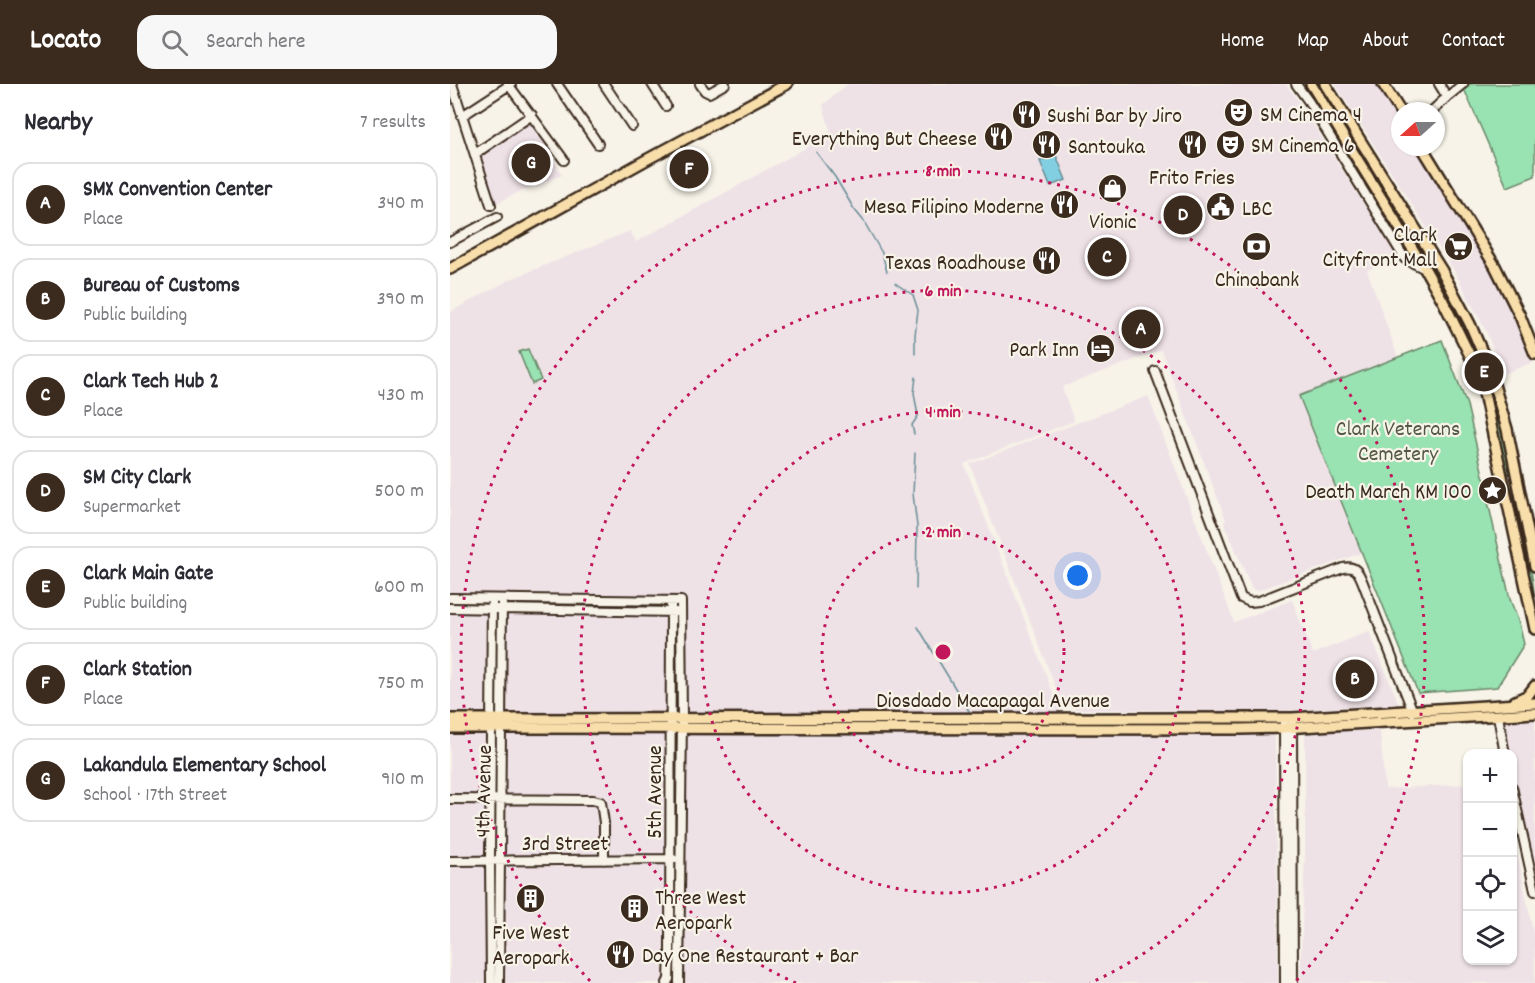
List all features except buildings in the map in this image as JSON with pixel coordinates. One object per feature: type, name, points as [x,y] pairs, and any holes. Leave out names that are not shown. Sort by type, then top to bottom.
[{"type":"main road","points":[[450,269],[788,84]]},
{"type":"main road","points":[[1311,84],[1425,269],[1472,359],[1479,377],[1535,629]]},
{"type":"main road","points":[[1325,84],[1442,271],[1484,355],[1507,429],[1535,566]]},
{"type":"main road","points":[[1383,84],[1394,102]]},
{"type":"main road","points":[[1428,156],[1495,266],[1520,316],[1535,354]]},
{"type":"main road","points":[[1472,359],[1484,355]]},
{"type":"main road","points":[[1479,377],[1490,373]]},
{"type":"main road","points":[[1495,706],[1519,700],[1535,686]]},
{"type":"main road","name":"Diosdado Macapagal Avenue","points":[[1288,723],[1535,703]]},
{"type":"main road","name":"Diosdado Macapagal Avenue","points":[[450,728],[496,724],[1288,723],[1535,713]]},
{"type":"main road","name":"Diosdado Macapagal Avenue","points":[[450,719],[496,724]]},
{"type":"street","points":[[452,84],[491,205]]},
{"type":"street","points":[[462,116],[509,84],[564,160]]},
{"type":"street","points":[[557,84],[598,144]]},
{"type":"street","points":[[604,84],[632,126]]},
{"type":"street","points":[[651,84],[666,106]]},
{"type":"street","points":[[700,84],[705,92],[709,93],[725,84]]},
{"type":"street","points":[[1296,84],[1405,259],[1425,269]]},
{"type":"street","points":[[1438,84],[1447,98]]},
{"type":"street","points":[[1442,102],[1463,84]]},
{"type":"street","points":[[475,154],[532,115]]},
{"type":"street","points":[[1340,153],[1350,147]]},
{"type":"street","points":[[450,242],[497,217]]},
{"type":"street","points":[[1155,371],[1241,598],[1247,602],[1258,601],[1347,567],[1355,569],[1360,575],[1413,712]]},
{"type":"street","points":[[450,598],[671,601]]},
{"type":"street","name":"4th Avenue","points":[[491,983],[500,861],[500,799],[492,599]]},
{"type":"street","name":"4th Avenue","points":[[499,983],[490,861],[491,799],[502,599]]},
{"type":"street","name":"5th Avenue","points":[[667,983],[670,953],[671,601],[681,601],[679,983]]},
{"type":"street","points":[[450,608],[681,612]]},
{"type":"street","points":[[1498,716],[1504,749]]},
{"type":"street","points":[[1285,983],[1288,723]]},
{"type":"street","points":[[1288,723],[1293,983]]},
{"type":"street","points":[[450,799],[593,800],[601,802],[604,823],[604,860]]},
{"type":"street","points":[[1516,803],[1535,891]]},
{"type":"street","name":"3rd Street","points":[[450,861],[680,859]]},
{"type":"shaded area","points":[[848,84],[1286,84],[1398,258],[1367,270],[1398,357],[1299,396],[1361,553],[1257,591],[1251,587],[1224,522],[1226,520],[1161,350],[1062,387],[1074,421],[964,464],[1069,734],[1275,733],[1278,983],[450,983],[450,312],[511,279],[630,231],[636,242],[831,134],[823,105]]},
{"type":"shaded area","name":"Clark Cityfront Mall","points":[[1335,84],[1376,84],[1391,107],[1391,156],[1422,156],[1508,301],[1534,362],[1503,374],[1486,331],[1453,269]]},
{"type":"shaded area","points":[[529,117],[562,175],[493,205],[476,151]]},
{"type":"shaded area","points":[[1148,396],[1234,622],[1292,600],[1313,654],[1369,631],[1399,704],[1269,712],[1073,709],[1060,699],[970,464]]},
{"type":"shaded area","points":[[1535,717],[1535,871],[1517,785],[1517,749],[1509,749],[1503,720]]},
{"type":"shaded area","points":[[1380,730],[1385,789],[1463,784],[1463,965],[1517,965],[1517,853],[1535,941],[1535,983],[1300,983],[1305,851],[1305,733]]},
{"type":"green space","points":[[1314,84],[1320,84],[1331,99],[1428,256],[1459,309],[1477,355],[1473,354],[1461,325],[1441,289]]},
{"type":"green space","points":[[1470,84],[1535,84],[1535,176],[1507,187],[1464,89]]},
{"type":"green space","name":"Clark Veterans Cemetery","points":[[1442,340],[1467,405],[1483,475],[1492,497],[1488,502],[1510,599],[1524,644],[1497,687],[1418,693],[1299,396]]},
{"type":"green space","points":[[528,349],[541,380],[532,384],[519,352]]},
{"type":"green space","points":[[1487,388],[1491,390],[1510,470],[1509,474],[1506,472]]},
{"type":"green space","points":[[1509,487],[1512,489],[1530,564],[1535,610]]},
{"type":"water","points":[[1056,155],[1066,180],[1050,186],[1040,161]]},
{"type":"waterway","points":[[816,152],[863,220],[882,253],[887,272]]},
{"type":"waterway","points":[[895,283],[913,295],[918,310],[915,354]]},
{"type":"waterway","points":[[914,434],[912,425],[918,416],[914,393],[916,377]]},
{"type":"waterway","points":[[915,453],[913,494],[917,526],[916,589]]},
{"type":"waterway","points":[[918,627],[969,711]]},
{"type":"place","name":"SM Cinema 4","points":[[1239,113]]},
{"type":"place","name":"Sushi Bar by Jiro","points":[[1026,114]]},
{"type":"place","name":"Everything But Cheese","points":[[998,137]]},
{"type":"place","name":"Frito Fries","points":[[1192,144]]},
{"type":"place","name":"SM Cinema 6","points":[[1230,144]]},
{"type":"place","name":"Santouka","points":[[1047,145]]},
{"type":"place","name":"Lakandula Elementary School","points":[[531,163]]},
{"type":"place","name":"Clark Station","points":[[689,169]]},
{"type":"place","name":"Vionic","points":[[1113,188]]},
{"type":"place","name":"Mesa Filipino Moderne","points":[[1065,205]]},
{"type":"place","name":"LBC","points":[[1221,207]]},
{"type":"place","name":"SM City Clark","points":[[1183,215]]},
{"type":"place","name":"Chinabank","points":[[1257,246]]},
{"type":"place","name":"Clark Cityfront Mall","points":[[1458,246]]},
{"type":"place","name":"Clark Tech Hub 2","points":[[1107,257]]},
{"type":"place","name":"Texas Roadhouse","points":[[1047,261]]},
{"type":"place","name":"SMX Convention Center","points":[[1141,329]]},
{"type":"place","name":"Park Inn","points":[[1100,348]]},
{"type":"place","name":"Clark Main Gate","points":[[1484,372]]},
{"type":"place","name":"Death March KM 100","points":[[1493,490]]},
{"type":"place","name":"Bureau of Customs","points":[[1355,679]]},
{"type":"place","name":"Five West Aeropark","points":[[531,899]]},
{"type":"place","name":"Three West Aeropark","points":[[634,909]]},
{"type":"place","name":"Day One Restaurant + Bar","points":[[621,954]]}]
